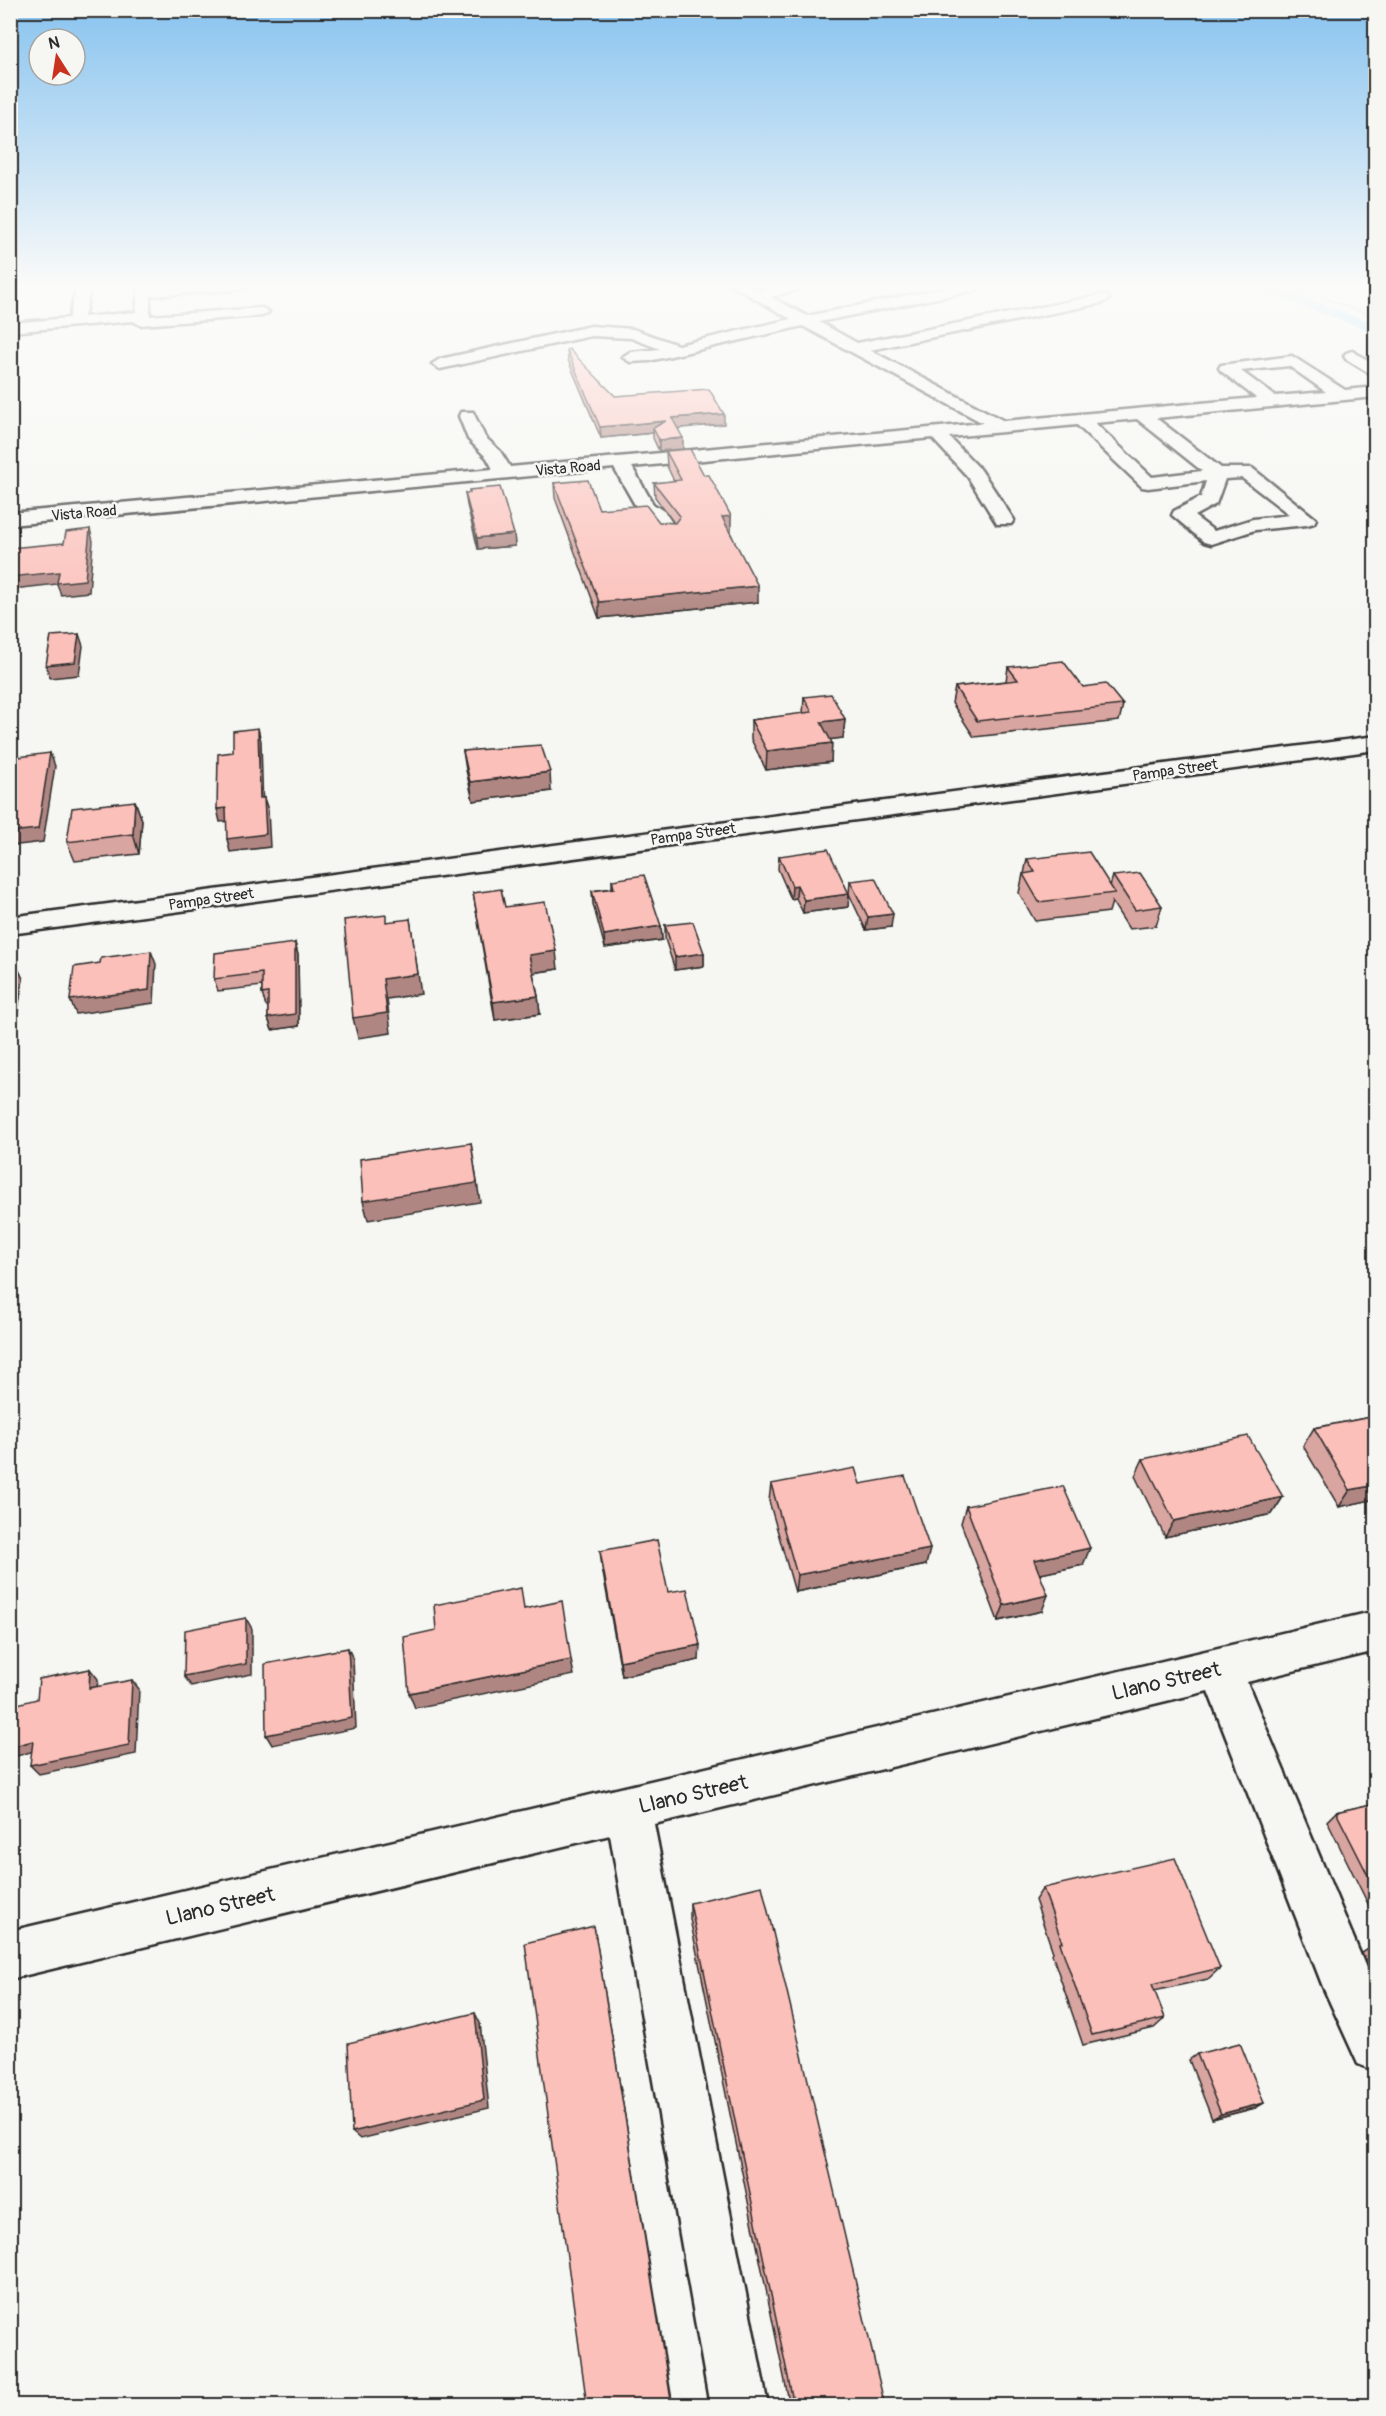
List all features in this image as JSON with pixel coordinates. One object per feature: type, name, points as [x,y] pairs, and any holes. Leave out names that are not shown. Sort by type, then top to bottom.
[{"type":"street","points":[[947,398],[1002,427]]},
{"type":"street","points":[[1266,398],[1272,402]]},
{"type":"street","name":"Vista Road","points":[[10,519],[1315,398]]},
{"type":"street","points":[[1141,414],[1217,474]]},
{"type":"street","points":[[467,416],[477,439],[494,455],[505,473]]},
{"type":"street","points":[[1082,420],[1148,483],[1217,474],[1246,472],[1307,519],[1253,525],[1211,538],[1181,514],[1209,500],[1217,474]]},
{"type":"street","points":[[936,433],[975,474],[1004,520]]},
{"type":"street","points":[[621,463],[646,508],[658,516],[668,532]]},
{"type":"street","name":"Pampa Street","points":[[10,926],[1376,743]]},
{"type":"street","name":"Llano Street","points":[[10,1955],[1376,1631]]},
{"type":"street","points":[[1220,1668],[1347,1987],[1376,2046]]},
{"type":"street","points":[[628,1809],[739,2406]]},
{"type":"building","points":[[587,398],[714,398],[724,414],[672,418],[683,438],[659,440],[653,428],[666,421],[600,427]]},
{"type":"building","points":[[690,449],[704,475],[709,475],[731,516],[722,517],[758,586],[599,602],[554,483],[588,480],[599,509],[646,505],[659,522],[675,523],[680,516],[654,483],[681,480],[666,451]]},
{"type":"building","points":[[500,487],[514,534],[477,538],[465,493],[470,493],[469,490]]},
{"type":"building","points":[[90,529],[85,580],[57,583],[59,572],[10,577],[10,548],[64,543],[66,532]]},
{"type":"building","points":[[79,634],[75,662],[46,665],[51,636]]},
{"type":"building","points":[[1063,661],[1083,687],[1106,684],[1123,705],[977,721],[955,687],[1018,680],[1008,667]]},
{"type":"building","points":[[831,694],[845,719],[821,722],[832,743],[767,751],[751,720],[812,712],[804,697]]},
{"type":"building","points":[[258,728],[260,798],[264,798],[266,834],[227,839],[226,808],[217,809],[218,754],[233,752],[233,731]]},
{"type":"building","points":[[541,745],[550,772],[470,782],[463,751]]},
{"type":"building","points":[[50,753],[38,829],[10,832],[10,758]]},
{"type":"building","points":[[135,801],[133,834],[67,842],[72,808]]},
{"type":"building","points":[[828,849],[849,894],[804,900],[797,885],[792,886],[779,856]]},
{"type":"building","points":[[1089,852],[1115,893],[1039,902],[1023,874],[1035,872],[1027,859]]},
{"type":"building","points":[[1140,873],[1162,906],[1135,910],[1113,876]]},
{"type":"building","points":[[644,875],[661,926],[604,935],[592,891],[614,888],[612,880]]},
{"type":"building","points":[[875,878],[893,914],[868,917],[850,881]]},
{"type":"building","points":[[501,889],[505,907],[545,902],[556,951],[529,955],[538,996],[493,1002],[473,893]]},
{"type":"building","points":[[386,915],[386,922],[410,919],[418,974],[383,979],[387,1013],[353,1018],[344,920]]},
{"type":"building","points":[[693,922],[704,953],[675,957],[665,925]]},
{"type":"building","points":[[295,943],[295,1014],[268,1018],[268,993],[262,994],[262,973],[214,979],[215,953]]},
{"type":"building","points":[[151,951],[149,990],[70,1000],[74,967],[100,963],[101,958]]},
{"type":"building","points":[[17,966],[10,1002],[10,967]]},
{"type":"building","points":[[471,1143],[477,1183],[363,1201],[360,1159]]},
{"type":"building","points":[[1376,1416],[1376,1485],[1350,1490],[1314,1428]]},
{"type":"building","points":[[1248,1436],[1283,1497],[1174,1521],[1143,1459]]},
{"type":"building","points":[[855,1468],[860,1484],[905,1476],[930,1549],[797,1575],[771,1484]]},
{"type":"building","points":[[1063,1486],[1090,1548],[1034,1560],[1048,1595],[1004,1605],[966,1506]]},
{"type":"building","points":[[657,1540],[668,1592],[687,1589],[700,1645],[620,1661],[600,1551]]},
{"type":"building","points":[[521,1588],[524,1609],[562,1601],[571,1660],[409,1693],[404,1637],[436,1630],[434,1605]]},
{"type":"building","points":[[246,1618],[246,1664],[184,1676],[185,1630]]},
{"type":"building","points":[[348,1648],[352,1718],[266,1735],[265,1664]]},
{"type":"building","points":[[90,1669],[89,1688],[132,1680],[129,1745],[30,1765],[33,1741],[10,1747],[10,1706],[37,1699],[39,1679]]},
{"type":"building","points":[[1376,1803],[1376,1891],[1336,1812]]},
{"type":"building","points":[[1175,1858],[1220,1968],[1152,1984],[1165,2018],[1092,2035],[1043,1888]]},
{"type":"building","points":[[762,1886],[885,2406],[794,2406],[690,1903]]},
{"type":"building","points":[[594,1926],[672,2406],[587,2406],[525,1943]]},
{"type":"building","points":[[475,2013],[484,2100],[352,2132],[348,2043]]},
{"type":"building","points":[[1240,2043],[1264,2103],[1221,2114],[1197,2054]]}]
